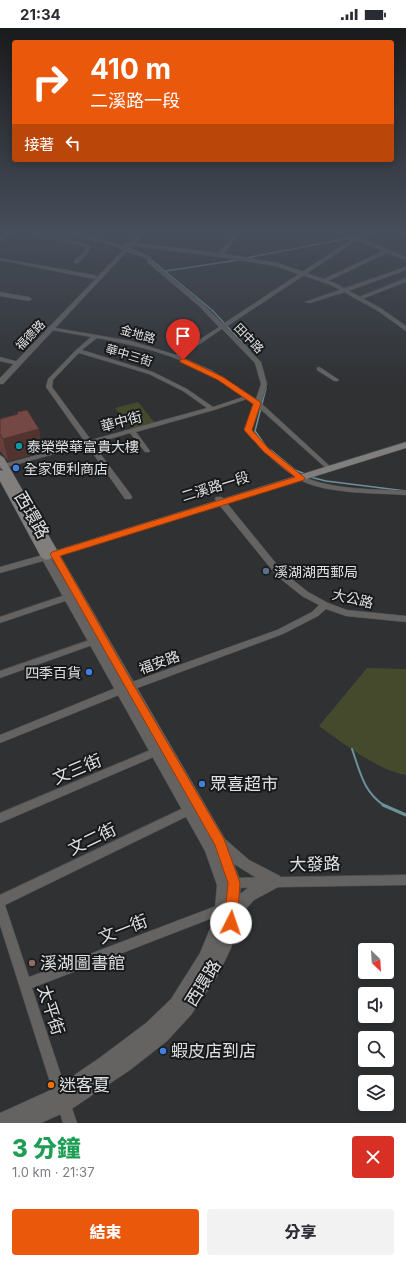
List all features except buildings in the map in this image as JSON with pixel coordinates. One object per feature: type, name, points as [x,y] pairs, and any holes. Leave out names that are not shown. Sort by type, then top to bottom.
[{"type":"main road","name":"二溪路一段","points":[[328,468],[406,442]]},
{"type":"main road","name":"二溪路一段","points":[[47,555],[303,475],[406,446]]},
{"type":"main road","name":"西環路","points":[[1,466],[47,555]]},
{"type":"street","name":"福德路","points":[[49,327],[87,285]]},
{"type":"street","name":"福德路","points":[[0,374],[14,363],[89,285]]},
{"type":"street","name":"田中路","points":[[179,285],[258,362],[264,384],[248,430],[266,450],[303,475]]},
{"type":"street","points":[[177,358],[288,285]]},
{"type":"street","points":[[336,285],[360,298],[406,329]]},
{"type":"street","points":[[308,302],[359,285]]},
{"type":"street","points":[[360,298],[393,285]]},
{"type":"street","points":[[0,294],[29,299]]},
{"type":"street","name":"金地路","points":[[49,327],[131,343],[177,358],[215,375],[257,403],[328,468]]},
{"type":"street","name":"華中三街","points":[[78,351],[96,336]]},
{"type":"street","points":[[78,351],[50,380],[49,384],[128,497]]},
{"type":"street","name":"華中三街","points":[[78,351],[151,373],[186,390],[212,409]]},
{"type":"street","points":[[0,359],[14,363]]},
{"type":"street","name":"福德路","points":[[0,382],[14,363]]},
{"type":"street","points":[[319,369],[336,380]]},
{"type":"street","name":"華中街","points":[[1,466],[212,409],[248,397]]},
{"type":"street","points":[[132,431],[147,451]]},
{"type":"street","points":[[303,475],[326,486],[406,493]]},
{"type":"street","name":"大公路","points":[[220,501],[280,574],[305,594],[325,605],[346,613],[406,619]]},
{"type":"street","name":"二溪路一段","points":[[0,570],[47,555]]},
{"type":"street","name":"西環路","points":[[47,555],[73,595],[162,750],[194,808],[211,849],[229,884]]},
{"type":"street","points":[[0,620],[73,595]]},
{"type":"street","name":"福安路","points":[[0,739],[126,689],[280,632],[315,614],[325,605]]},
{"type":"street","points":[[0,675],[98,640]]},
{"type":"street","name":"文三街","points":[[0,818],[162,750]]},
{"type":"street","name":"西環路","points":[[22,1123],[124,1064],[161,1035],[186,1010],[213,970],[224,948],[231,923],[227,907],[229,884],[220,843],[194,808]]},
{"type":"street","name":"文二街","points":[[0,901],[194,808]]},
{"type":"street","points":[[220,843],[244,864],[275,882]]},
{"type":"street","name":"大發路","points":[[229,884],[406,880]]},
{"type":"street","points":[[231,923],[242,900],[258,889],[275,882]]},
{"type":"street","name":"太平街","points":[[0,907],[70,1123]]},
{"type":"street","name":"西環路","points":[[0,1122],[62,1099],[152,1029],[176,1004],[206,958],[227,907]]},
{"type":"street","name":"文一街","points":[[25,985],[227,907]]},
{"type":"green space","points":[[138,402],[155,423],[132,429],[115,408]]},
{"type":"green space","points":[[367,668],[406,669],[406,775],[384,768],[372,762],[349,748],[319,726]]},
{"type":"waterway","points":[[182,285],[212,310],[260,362]]},
{"type":"waterway","points":[[265,445],[255,431],[266,388]]},
{"type":"waterway","points":[[271,450],[295,470],[305,474]]},
{"type":"waterway","points":[[310,477],[326,481],[406,491]]},
{"type":"waterway","points":[[352,749],[367,788],[385,806]]},
{"type":"waterway","points":[[385,806],[406,815]]},
{"type":"place","name":"泰榮榮華富貴大樓","points":[[19,446]]},
{"type":"place","name":"全家便利商店","points":[[16,468]]},
{"type":"place","name":"溪湖湖西郵局","points":[[266,571]]},
{"type":"place","name":"四季百貨","points":[[89,672]]},
{"type":"place","name":"眾喜超市","points":[[202,784]]},
{"type":"place","name":"溪湖圖書館","points":[[32,963]]},
{"type":"place","name":"蝦皮店到店","points":[[163,1051]]},
{"type":"place","name":"迷客夏","points":[[51,1085]]},
{"type":"route","points":[[183,360],[221,378],[257,403],[248,430],[266,450],[301,478],[55,554],[76,594],[220,843],[234,883],[231,923]]}]
